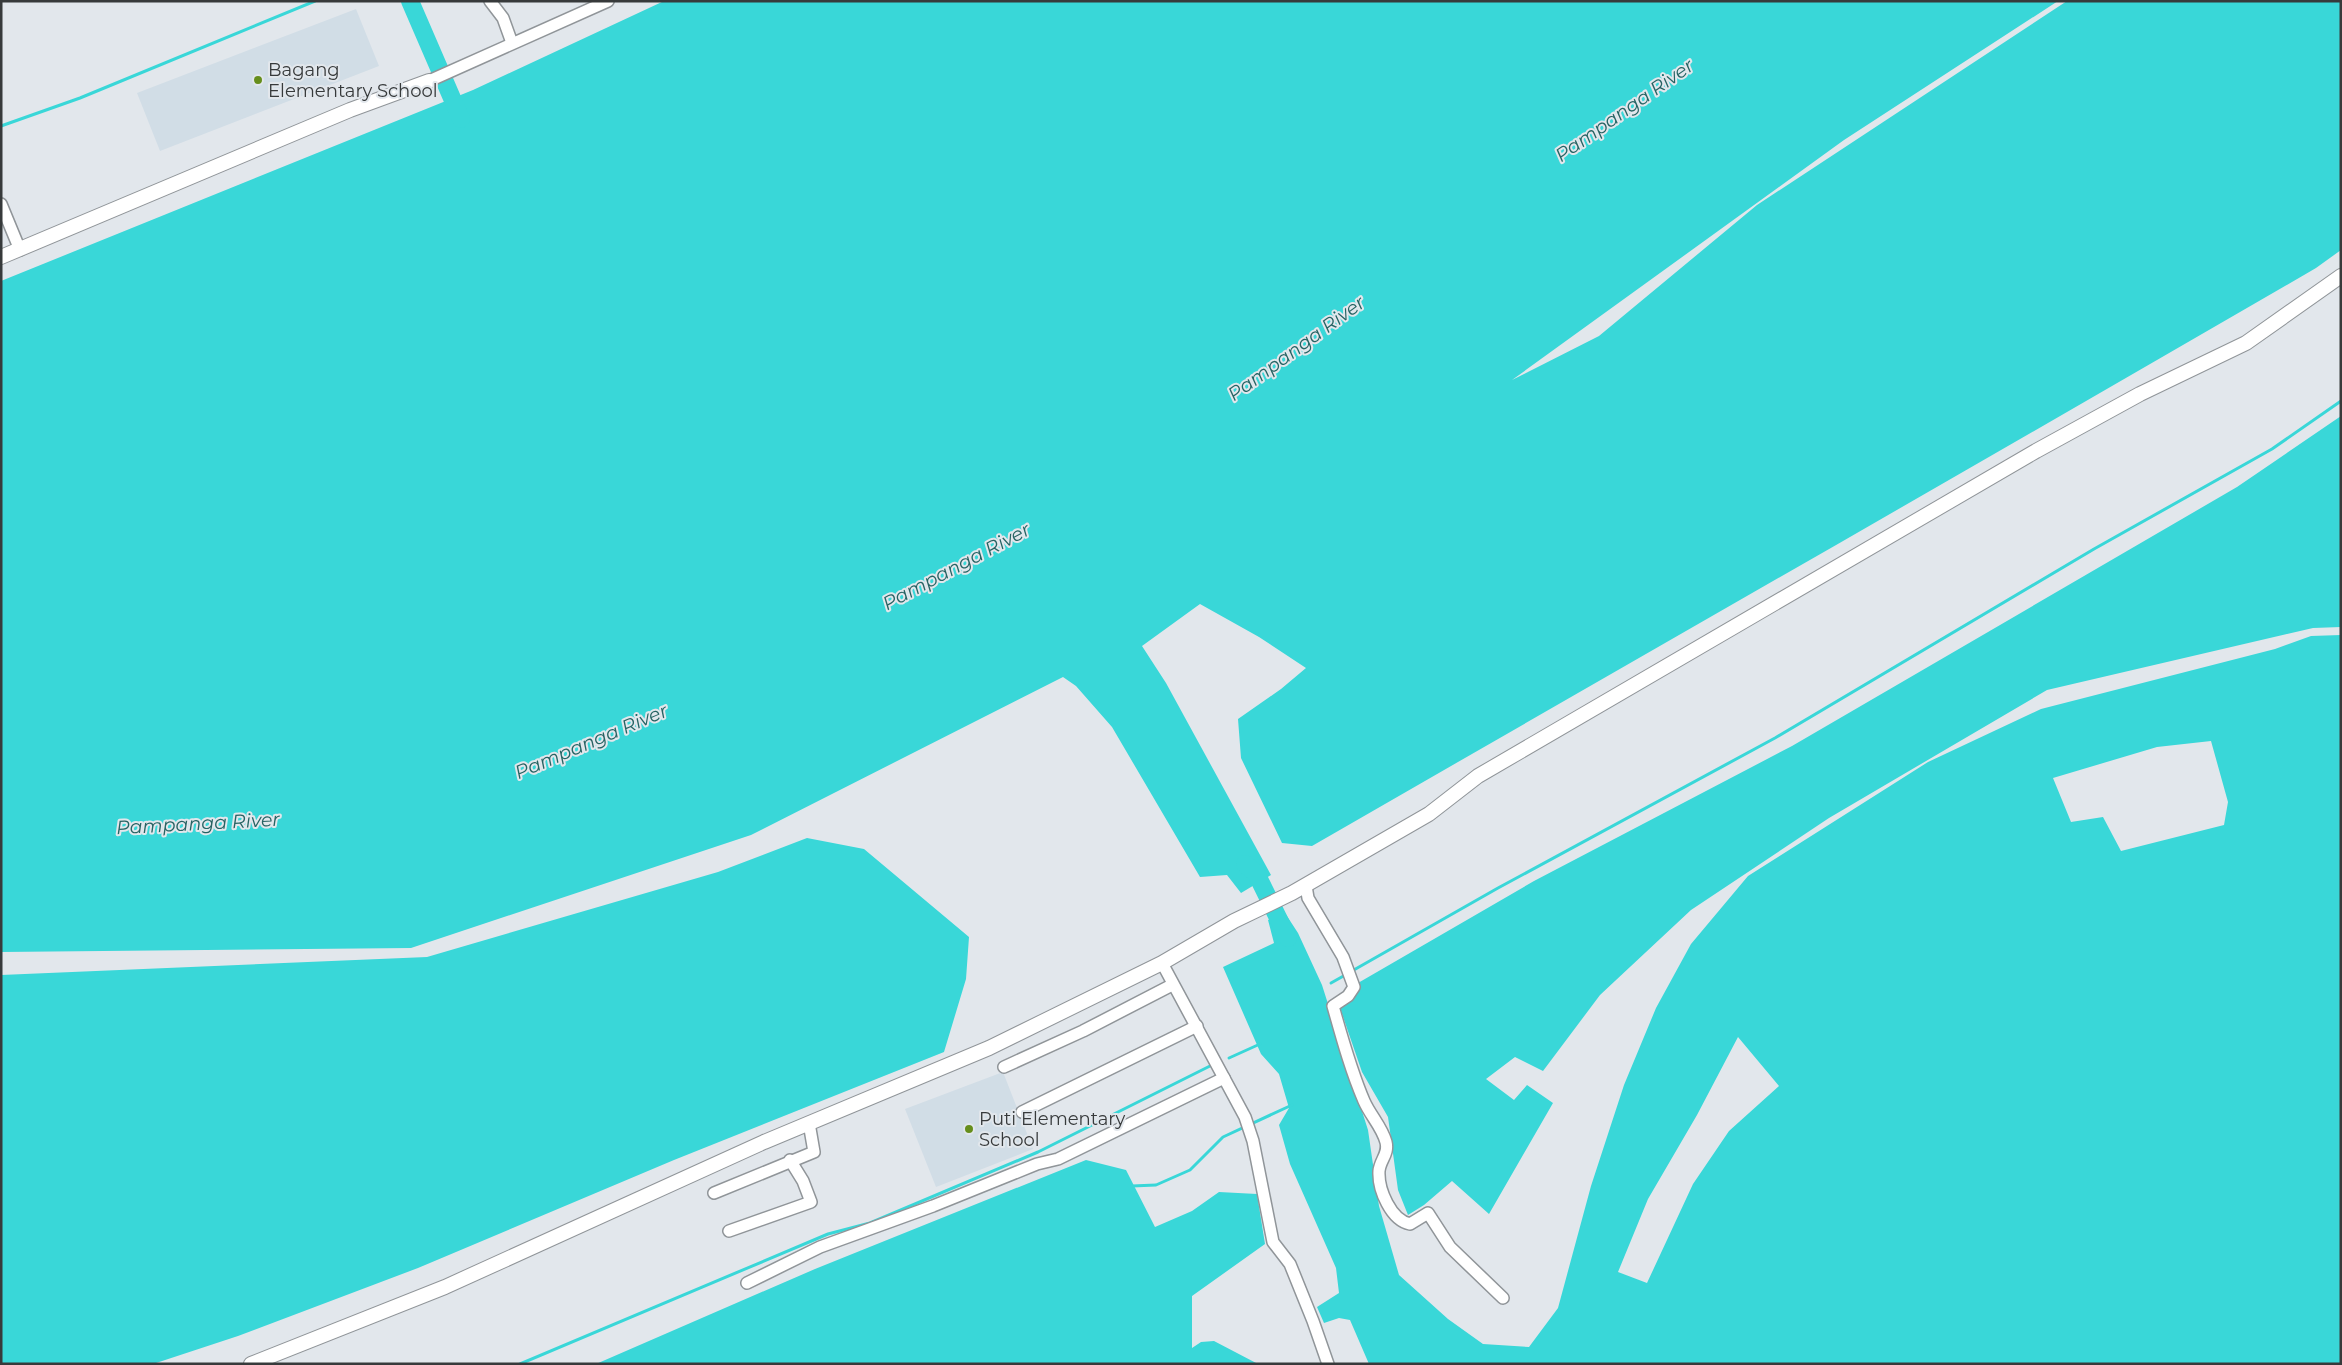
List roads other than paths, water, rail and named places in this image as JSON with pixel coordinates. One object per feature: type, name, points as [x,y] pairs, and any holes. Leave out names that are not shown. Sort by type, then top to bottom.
[{"type":"street","points":[[490,1],[503,18],[512,43]]},
{"type":"street","points":[[1,257],[350,110],[429,81],[608,1]]},
{"type":"street","points":[[1,204],[20,250]]},
{"type":"street","points":[[251,1364],[445,1287],[809,1123],[989,1048],[1162,962],[1234,921],[1306,886],[1429,814],[1478,776],[1792,595],[1926,515],[2140,394],[2246,343],[2341,276]]},
{"type":"street","points":[[1306,886],[1308,898],[1343,957],[1354,986],[1348,996],[1333,1006],[1342,1039],[1365,1103],[1386,1142],[1387,1152],[1379,1171],[1380,1182],[1392,1212],[1402,1222],[1410,1224],[1428,1213],[1450,1248],[1503,1298]]},
{"type":"street","points":[[1162,962],[1172,985],[1197,1026],[1245,1117],[1252,1141],[1273,1242],[1290,1264],[1328,1364]]},
{"type":"street","points":[[1004,1067],[1084,1031],[1172,985]]},
{"type":"street","points":[[1022,1112],[1197,1026]]},
{"type":"street","points":[[747,1283],[820,1247],[862,1233],[1037,1164],[1058,1159],[1224,1078]]},
{"type":"street","points":[[714,1193],[790,1160],[814,1152],[809,1123]]},
{"type":"street","points":[[729,1231],[811,1202],[803,1181],[790,1160]]},
{"type":"water","name":"Pampanga River","points":[[664,1],[2058,1],[1844,140],[1512,380],[1599,336],[1757,205],[2067,1],[2341,1],[2341,250],[2316,268],[2191,341],[1312,846],[1282,843],[1241,758],[1238,719],[1281,689],[1306,668],[1259,637],[1200,604],[1142,646],[1166,683],[1271,875],[1241,893],[1227,875],[1200,877],[1112,727],[1076,686],[1063,677],[751,835],[411,948],[1,952],[1,281],[473,90]]},
{"type":"water","points":[[2341,416],[2341,627],[2313,628],[2047,690],[1829,818],[1691,910],[1600,995],[1543,1071],[1515,1057],[1486,1079],[1514,1100],[1527,1085],[1553,1103],[1489,1214],[1452,1181],[1424,1205],[1408,1215],[1398,1190],[1388,1117],[1362,1072],[1340,1008],[1354,999],[1358,983],[1534,881],[1792,746],[2237,487]]},
{"type":"water","points":[[2341,635],[2341,1364],[1369,1364],[1350,1320],[1339,1318],[1324,1323],[1317,1307],[1339,1293],[1336,1268],[1290,1164],[1279,1125],[1289,1108],[1279,1074],[1261,1054],[1223,967],[1274,943],[1268,920],[1285,913],[1298,933],[1322,985],[1368,1130],[1379,1206],[1399,1275],[1448,1319],[1483,1344],[1529,1347],[1558,1308],[1591,1186],[1624,1085],[1656,1008],[1691,944],[1748,876],[1928,762],[2041,709],[2275,649],[2311,636]],"holes":[[[2211,741],[2228,802],[2224,825],[2121,851],[2103,817],[2071,822],[2053,778],[2157,747]],[[1738,1037],[1779,1086],[1729,1131],[1693,1184],[1647,1283],[1618,1272],[1648,1199],[1697,1115]]]},
{"type":"water","points":[[807,838],[864,849],[969,937],[966,979],[944,1052],[674,1160],[418,1268],[238,1336],[153,1364],[1,1364],[1,975],[427,957],[718,872]]},
{"type":"water","points":[[1086,1160],[1126,1170],[1155,1227],[1192,1211],[1219,1192],[1257,1194],[1265,1244],[1192,1296],[1192,1348],[1201,1342],[1214,1341],[1258,1364],[596,1364],[815,1269]]},
{"type":"waterway","points":[[1,126],[80,98],[315,1]]},
{"type":"waterway","points":[[410,1],[461,119]]},
{"type":"waterway","points":[[1352,971],[1498,888],[1775,738],[2094,549],[2272,449],[2341,401]]},
{"type":"waterway","points":[[1245,864],[1256,873],[1288,938]]},
{"type":"waterway","points":[[1331,983],[1347,974]]},
{"type":"waterway","points":[[1229,1058],[1260,1044]]},
{"type":"waterway","points":[[520,1364],[828,1234],[870,1223],[1038,1152],[1214,1064]]},
{"type":"waterway","points":[[1132,1186],[1156,1185],[1190,1170],[1223,1137],[1292,1105]]},
{"type":"place","name":"Bagang Elementary School","points":[[258,80]]},
{"type":"place","name":"Puti Elementary School","points":[[969,1129]]}]
